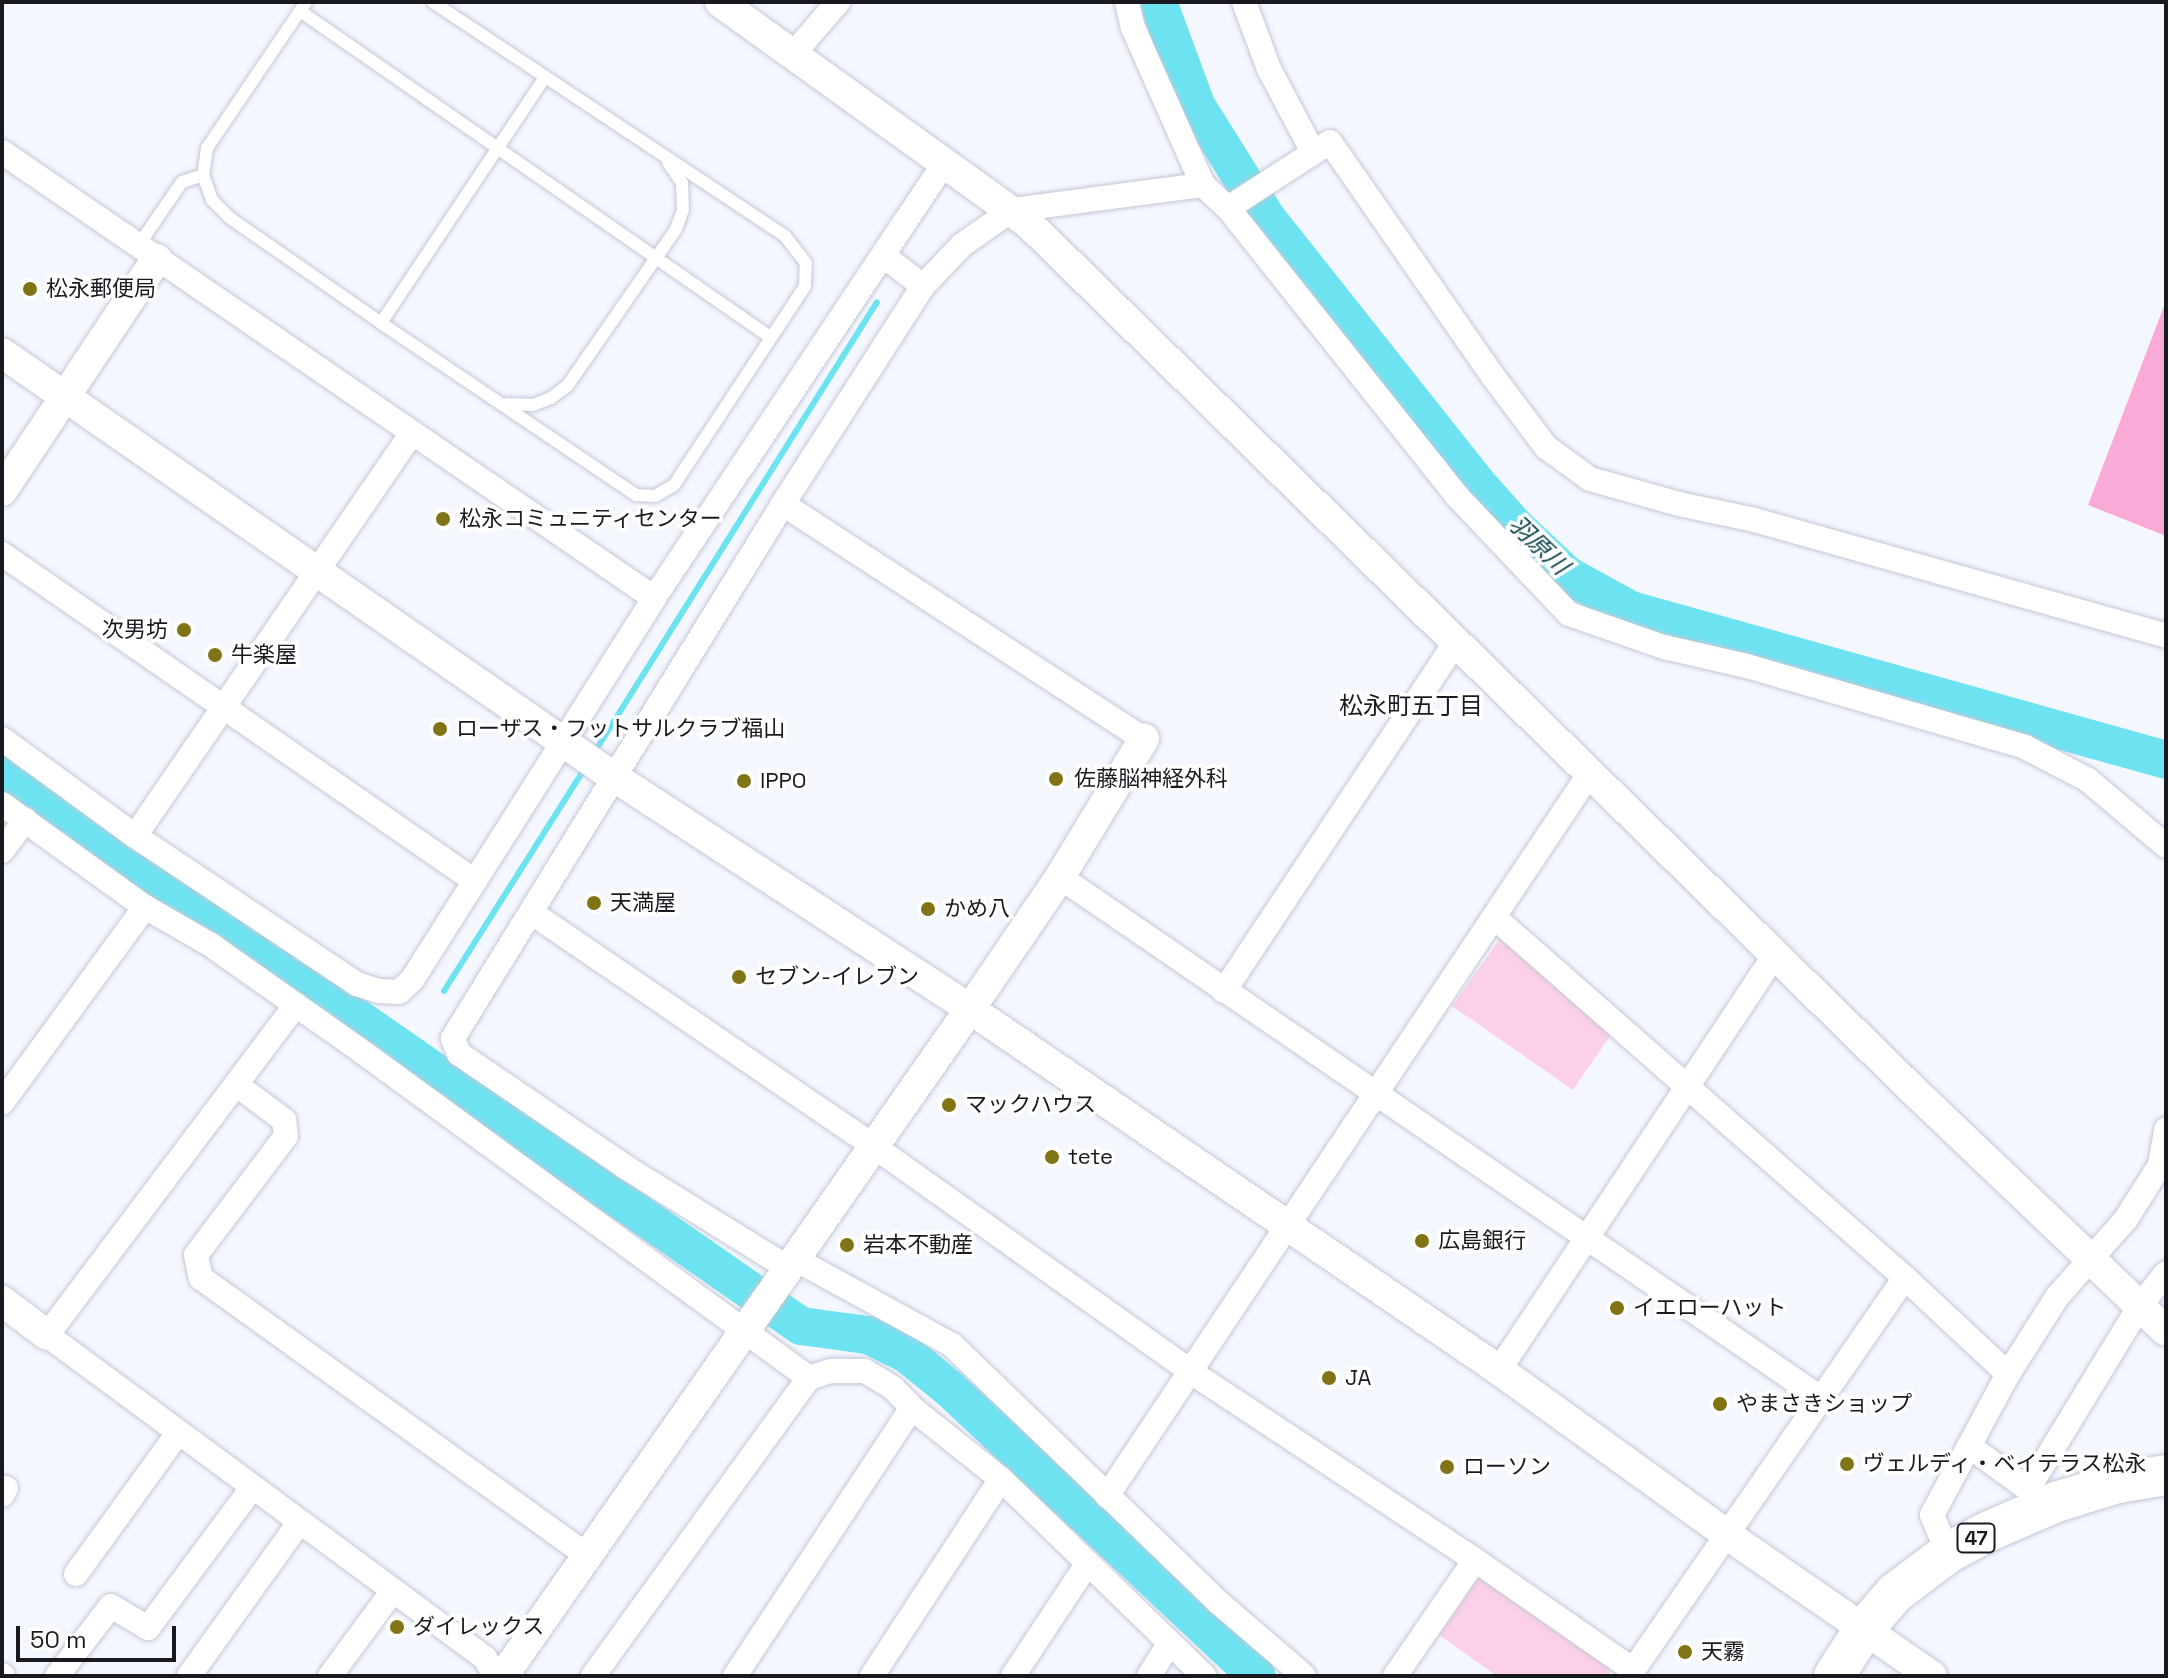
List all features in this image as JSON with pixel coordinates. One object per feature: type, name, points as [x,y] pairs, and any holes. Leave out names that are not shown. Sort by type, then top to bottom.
[{"type":"main road","name":"47","points":[[1834,1676],[1864,1629],[1895,1593],[1948,1553],[2056,1502],[2118,1483],[2166,1475]]},
{"type":"street","points":[[720,2],[1012,210],[2166,1331]]},
{"type":"street","points":[[793,54],[838,2]]},
{"type":"street","points":[[1127,2],[1133,28],[1203,185],[1228,208],[1456,495],[1569,614],[1664,647],[1762,670],[2025,747],[2088,780],[2166,846]]},
{"type":"street","points":[[1244,2],[1269,69],[1313,152]]},
{"type":"street","points":[[1228,208],[1330,142],[1492,375],[1546,447],[1590,479],[1679,504],[1751,519],[2166,636]]},
{"type":"street","points":[[2,152],[411,435],[654,598]]},
{"type":"street","points":[[2,739],[135,836],[357,984],[379,991],[399,992],[412,980],[475,881],[572,748],[654,598],[945,162]]},
{"type":"street","points":[[1203,185],[1012,210],[962,245],[923,286],[610,775],[532,913],[453,1038],[459,1054],[627,1168],[788,1268],[952,1345],[1218,1602],[1304,1676]]},
{"type":"street","points":[[2,491],[147,253]]},
{"type":"street","points":[[884,256],[923,286]]},
{"type":"street","points":[[2,353],[610,775],[970,1009],[1499,1370],[1925,1674]]},
{"type":"street","points":[[135,836],[411,435]]},
{"type":"street","points":[[503,1676],[970,1009],[1060,877],[1144,739],[783,504]]},
{"type":"street","points":[[2,554],[475,881]]},
{"type":"street","points":[[1224,991],[1456,642]]},
{"type":"street","points":[[1107,1496],[1290,1227],[1590,773]]},
{"type":"street","points":[[2,804],[145,907],[211,945],[748,1322],[809,1378]]},
{"type":"street","points":[[2,851],[25,820]]},
{"type":"street","points":[[1060,877],[1375,1096],[1822,1399]]},
{"type":"street","points":[[2,1103],[145,907]]},
{"type":"street","points":[[532,913],[872,1145],[1191,1372],[1475,1560],[1631,1673],[1905,1278]]},
{"type":"street","points":[[1494,917],[1905,1278],[2008,1374]]},
{"type":"street","points":[[1499,1370],[1775,954]]},
{"type":"street","points":[[47,1335],[295,1006]]},
{"type":"street","points":[[237,1085],[284,1120],[286,1136],[196,1255],[201,1278],[588,1556]]},
{"type":"street","points":[[1948,1553],[1932,1515],[2008,1374],[2057,1297],[2126,1219],[2160,1165],[2166,1130]]},
{"type":"street","points":[[1969,1446],[2028,1489],[2139,1307],[2166,1273]]},
{"type":"street","points":[[2,1301],[485,1658],[495,1676]]},
{"type":"street","points":[[593,1676],[809,1378],[831,1371],[865,1371],[893,1388],[912,1408],[1001,1479],[1204,1676]]},
{"type":"street","points":[[735,1676],[912,1408]]},
{"type":"street","points":[[76,1574],[178,1433]]},
{"type":"street","points":[[872,1676],[1001,1479]]},
{"type":"street","points":[[57,1676],[111,1606],[148,1628],[252,1488]]},
{"type":"street","points":[[189,1676],[299,1523]]},
{"type":"street","points":[[1395,1676],[1475,1560]]},
{"type":"street","points":[[1013,1676],[1087,1564]]},
{"type":"street","points":[[330,1676],[392,1592]]},
{"type":"street","points":[[1149,1676],[1170,1643]]},
{"type":"lane","points":[[433,2],[785,236],[806,263],[805,286],[674,485],[655,496],[636,495],[230,218],[212,200],[203,175],[207,148],[303,6],[499,149],[770,337]]},
{"type":"lane","points":[[381,323],[545,77]]},
{"type":"lane","points":[[483,391],[511,406],[533,405],[568,385],[656,259],[683,210],[682,183],[665,158]]},
{"type":"lane","points":[[147,253],[182,182],[203,175]]},
{"type":"shaded area","points":[[2166,301],[2166,536],[2088,505]]},
{"type":"shaded area","points":[[1502,936],[1612,1033],[1573,1090],[1452,1006]]},
{"type":"shaded area","points":[[1479,1577],[1609,1667],[1610,1676],[1497,1676],[1439,1635]]},
{"type":"waterway","name":"羽原川","points":[[1158,2],[1196,105],[1266,217],[1475,481],[1515,526],[1567,575],[1631,610],[2166,760]]},
{"type":"waterway","points":[[594,753],[877,302]]},
{"type":"waterway","points":[[444,991],[586,766]]},
{"type":"waterway","points":[[2,771],[801,1326],[868,1335],[907,1354],[950,1389],[1257,1676]]},
{"type":"place","name":"松永郵便局","points":[[30,289]]},
{"type":"place","name":"松永コミュニティセンター","points":[[443,519]]},
{"type":"place","name":"次男坊","points":[[184,630]]},
{"type":"place","name":"牛楽屋","points":[[215,655]]},
{"type":"place","name":"ローザス・フットサルクラブ福山","points":[[440,729]]},
{"type":"place","name":"佐藤脳神経外科","points":[[1056,779]]},
{"type":"place","name":"IPPO","points":[[744,781]]},
{"type":"place","name":"天満屋","points":[[594,903]]},
{"type":"place","name":"かめ八","points":[[928,909]]},
{"type":"place","name":"セブン-イレブン","points":[[739,977]]},
{"type":"place","name":"マックハウス","points":[[949,1105]]},
{"type":"place","name":"tete","points":[[1052,1157]]},
{"type":"place","name":"広島銀行","points":[[1422,1241]]},
{"type":"place","name":"岩本不動産","points":[[847,1245]]},
{"type":"place","name":"イエローハット","points":[[1617,1308]]},
{"type":"place","name":"JA","points":[[1329,1378]]},
{"type":"place","name":"やまさきショップ","points":[[1720,1404]]},
{"type":"place","name":"ヴェルディ・ベイテラス松永","points":[[1847,1464]]},
{"type":"place","name":"ローソン","points":[[1447,1467]]},
{"type":"place","name":"ダイレックス","points":[[397,1627]]},
{"type":"place","name":"天霧","points":[[1685,1652]]},
{"type":"district","name":"松永町五丁目","points":[[1411,706]]}]
